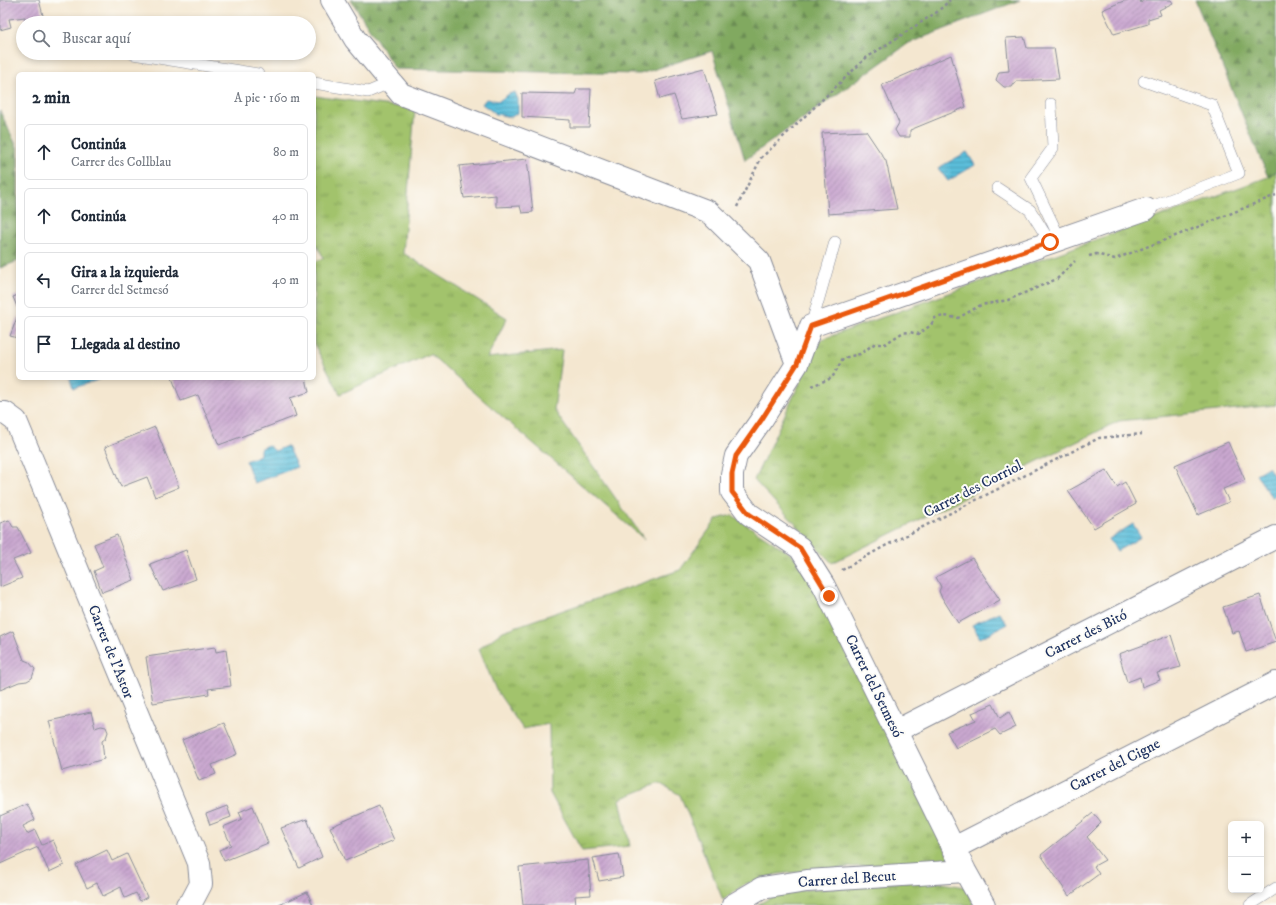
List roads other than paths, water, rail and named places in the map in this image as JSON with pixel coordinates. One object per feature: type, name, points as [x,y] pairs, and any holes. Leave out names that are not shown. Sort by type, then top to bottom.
[{"type":"street","points":[[332,0],[354,39],[401,94],[709,212],[759,261],[797,364]]},
{"type":"street","points":[[797,364],[811,326],[1146,209]]},
{"type":"street","name":"Carrer del Setmesó","points":[[797,364],[762,419],[736,456],[732,474],[732,492],[749,514],[800,548],[824,586],[965,871],[984,905]]},
{"type":"street","name":"Carrer de l'Astor","points":[[0,413],[5,413],[16,421],[199,864],[200,884],[190,903]]},
{"type":"street","name":"Carrer des Bitó","points":[[896,731],[1276,537]]},
{"type":"street","name":"Carrer del Cigne","points":[[954,848],[1276,683]]},
{"type":"street","name":"Carrer del Becut","points":[[733,905],[762,888],[807,881],[965,871]]},
{"type":"lane","points":[[170,60],[246,72]]},
{"type":"lane","points":[[1144,81],[1212,105],[1239,173],[1146,209]]},
{"type":"lane","points":[[316,83],[368,92],[392,82]]},
{"type":"lane","points":[[1051,104],[1053,148],[1031,178],[1055,241]]},
{"type":"lane","points":[[997,188],[1030,210],[1055,241]]},
{"type":"lane","points":[[811,326],[835,242]]},
{"type":"lane","points":[[1250,905],[1276,888]]},
{"type":"water","points":[[515,92],[518,99],[518,113],[511,117],[496,114],[482,104],[486,99],[499,101]]},
{"type":"water","points":[[967,152],[975,165],[948,181],[938,168]]},
{"type":"water","points":[[72,380],[97,380],[74,388]]},
{"type":"water","points":[[268,445],[275,451],[287,446],[297,467],[254,483],[246,461],[260,455],[260,449]]},
{"type":"water","points":[[1268,467],[1276,479],[1276,496],[1272,498],[1256,474]]},
{"type":"water","points":[[1133,524],[1141,537],[1117,551],[1109,539]]},
{"type":"water","points":[[999,612],[1007,624],[980,638],[972,625]]}]
